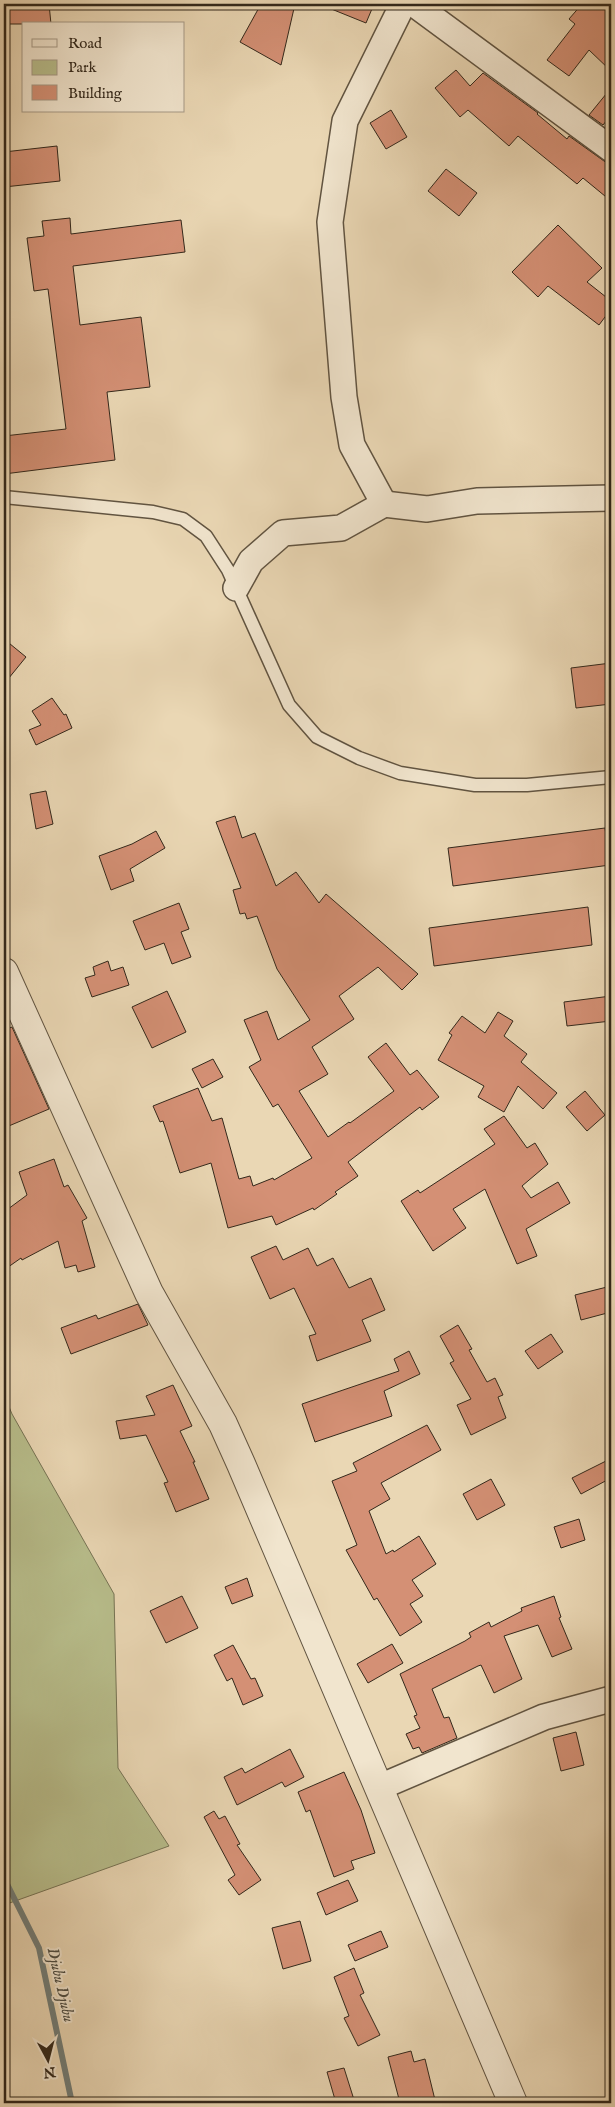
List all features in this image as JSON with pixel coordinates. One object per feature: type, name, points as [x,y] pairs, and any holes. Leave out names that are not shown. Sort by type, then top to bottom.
[{"type":"street","points":[[384,504],[352,445],[344,397],[330,222],[345,121],[404,4]]},
{"type":"street","points":[[414,4],[610,145]]},
{"type":"street","points":[[236,588],[251,561],[283,533],[341,528],[384,504],[427,509],[477,501],[611,498]]},
{"type":"street","points":[[4,972],[149,1293],[223,1424],[380,1787],[513,2103]]},
{"type":"street","points":[[380,1787],[544,1717],[611,1699]]},
{"type":"lane","points":[[4,497],[153,512],[183,519],[206,536],[228,570],[288,705],[317,736],[359,758],[400,773],[475,785],[527,786],[611,777]]},
{"type":"green space","points":[[4,1395],[12,1414],[114,1594],[118,1768],[169,1846],[4,1905]]},
{"type":"building","points":[[4,4],[49,4],[51,22],[4,24]]},
{"type":"building","points":[[261,4],[295,4],[281,65],[240,42]]},
{"type":"building","points":[[319,4],[374,4],[366,23]]},
{"type":"building","points":[[582,4],[602,4],[611,11],[611,71],[589,50],[569,76],[547,60],[575,24],[569,19]]},
{"type":"building","points":[[456,70],[470,86],[483,73],[538,113],[567,139],[569,136],[611,166],[611,201],[583,178],[577,184],[518,136],[509,146],[468,110],[460,117],[435,88]]},
{"type":"building","points":[[611,88],[611,115],[603,125],[589,115]]},
{"type":"building","points":[[391,110],[407,137],[386,149],[370,123]]},
{"type":"building","points":[[57,146],[60,181],[4,187],[4,152]]},
{"type":"building","points":[[446,169],[477,193],[459,216],[428,191]]},
{"type":"building","points":[[70,218],[71,234],[181,220],[185,252],[73,266],[80,325],[141,317],[150,387],[107,392],[115,460],[4,474],[4,436],[66,429],[48,289],[34,291],[27,238],[44,236],[42,221]]},
{"type":"building","points":[[558,225],[602,268],[587,282],[611,301],[611,309],[599,325],[548,286],[538,297],[512,272]]},
{"type":"building","points":[[4,639],[26,657],[4,684]]},
{"type":"building","points":[[611,663],[611,704],[576,708],[571,668]]},
{"type":"building","points":[[52,698],[64,715],[66,714],[72,728],[36,745],[29,730],[41,725],[32,711]]},
{"type":"building","points":[[46,791],[53,824],[36,829],[30,794]]},
{"type":"building","points":[[235,816],[242,838],[255,833],[276,886],[296,872],[319,903],[326,894],[418,974],[402,990],[378,967],[339,996],[354,1019],[312,1047],[328,1074],[299,1091],[328,1137],[394,1091],[368,1057],[386,1043],[410,1075],[417,1070],[439,1097],[422,1110],[420,1107],[348,1162],[358,1176],[314,1210],[313,1208],[276,1225],[272,1216],[228,1228],[211,1163],[180,1173],[163,1121],[160,1122],[153,1106],[198,1088],[212,1121],[222,1118],[239,1179],[250,1176],[253,1186],[273,1178],[274,1180],[312,1158],[278,1104],[273,1107],[249,1067],[261,1060],[244,1020],[267,1011],[278,1040],[310,1020],[277,969],[257,916],[247,919],[245,913],[240,914],[233,890],[241,888],[216,822]]},
{"type":"building","points":[[605,828],[610,865],[453,886],[448,848]]},
{"type":"building","points":[[156,831],[165,848],[130,869],[134,881],[111,890],[99,856],[132,844]]},
{"type":"building","points":[[179,903],[189,929],[181,932],[191,957],[172,964],[164,943],[145,950],[133,921]]},
{"type":"building","points":[[588,907],[592,945],[434,966],[429,928]]},
{"type":"building","points":[[108,961],[111,971],[123,967],[129,985],[92,997],[85,978],[95,975],[93,967]]},
{"type":"building","points":[[167,991],[186,1032],[152,1048],[132,1007]]},
{"type":"building","points":[[611,996],[611,1021],[567,1026],[564,1002]]},
{"type":"building","points":[[498,1012],[513,1021],[504,1036],[527,1054],[521,1062],[557,1093],[543,1109],[518,1086],[504,1112],[478,1097],[484,1086],[438,1060],[452,1035],[449,1033],[462,1016],[485,1033]]},
{"type":"building","points":[[12,1027],[49,1109],[4,1128],[4,1030]]},
{"type":"building","points":[[213,1059],[223,1077],[202,1088],[192,1069]]},
{"type":"building","points":[[585,1091],[605,1115],[587,1131],[566,1107]]},
{"type":"building","points":[[504,1116],[527,1148],[535,1143],[548,1164],[522,1186],[531,1198],[558,1182],[570,1203],[526,1229],[537,1256],[517,1264],[485,1189],[453,1209],[466,1228],[433,1251],[401,1201],[418,1190],[420,1193],[495,1144],[484,1129]]},
{"type":"building","points":[[54,1159],[64,1187],[68,1185],[87,1218],[82,1221],[95,1267],[78,1272],[76,1265],[65,1268],[58,1241],[22,1260],[21,1258],[4,1270],[4,1212],[27,1195],[19,1172]]},
{"type":"building","points":[[276,1246],[283,1260],[308,1248],[317,1266],[333,1258],[349,1288],[371,1278],[385,1310],[362,1320],[371,1341],[317,1361],[309,1336],[316,1334],[294,1288],[270,1299],[251,1257]]},
{"type":"building","points":[[611,1286],[611,1312],[581,1320],[575,1295]]},
{"type":"building","points":[[138,1304],[148,1325],[71,1354],[61,1328],[96,1315],[98,1319]]},
{"type":"building","points":[[458,1325],[472,1349],[469,1350],[487,1382],[495,1378],[503,1395],[498,1397],[506,1418],[471,1435],[457,1405],[471,1399],[450,1363],[454,1361],[440,1336]]},
{"type":"building","points":[[551,1334],[563,1352],[538,1369],[525,1351]]},
{"type":"building","points":[[409,1351],[420,1374],[384,1391],[392,1416],[315,1442],[302,1404],[399,1371],[394,1359]]},
{"type":"building","points":[[173,1385],[192,1426],[180,1431],[195,1462],[193,1462],[209,1499],[176,1512],[164,1483],[168,1482],[146,1435],[120,1439],[116,1421],[155,1415],[146,1396]]},
{"type":"building","points":[[427,1425],[441,1450],[381,1483],[390,1499],[369,1511],[386,1554],[393,1550],[394,1552],[419,1536],[436,1564],[412,1580],[423,1596],[410,1604],[422,1622],[400,1636],[377,1598],[374,1600],[346,1550],[357,1545],[332,1481],[357,1471],[353,1463]]},
{"type":"building","points":[[606,1461],[611,1471],[611,1478],[581,1494],[572,1478]]},
{"type":"building","points":[[491,1479],[505,1505],[477,1520],[463,1494]]},
{"type":"building","points":[[579,1519],[585,1540],[561,1548],[554,1527]]},
{"type":"building","points":[[247,1578],[253,1596],[232,1604],[225,1587]]},
{"type":"building","points":[[182,1596],[198,1628],[166,1643],[150,1611]]},
{"type":"building","points":[[554,1596],[561,1617],[559,1618],[572,1649],[552,1657],[538,1625],[504,1636],[522,1679],[494,1693],[481,1665],[432,1689],[444,1718],[449,1717],[457,1738],[422,1753],[419,1747],[413,1749],[406,1734],[420,1728],[414,1716],[417,1715],[400,1674],[465,1641],[471,1637],[469,1633],[489,1622],[491,1627],[522,1611],[521,1608]]},
{"type":"building","points":[[392,1644],[403,1663],[368,1683],[357,1664]]},
{"type":"building","points":[[233,1645],[251,1679],[255,1678],[263,1696],[243,1705],[232,1678],[227,1681],[214,1655]]},
{"type":"building","points":[[576,1732],[584,1765],[561,1771],[553,1738]]},
{"type":"building","points":[[290,1749],[304,1777],[285,1787],[282,1782],[237,1805],[224,1777],[242,1768],[245,1773]]},
{"type":"building","points":[[344,1772],[361,1810],[375,1853],[351,1861],[354,1869],[334,1877],[310,1810],[306,1812],[298,1792]]},
{"type":"building","points":[[214,1811],[219,1819],[225,1816],[240,1844],[237,1845],[261,1880],[239,1895],[228,1880],[235,1875],[204,1817]]},
{"type":"building","points":[[348,1880],[358,1901],[326,1915],[317,1893]]},
{"type":"building","points":[[300,1921],[311,1961],[283,1969],[272,1928]]},
{"type":"building","points":[[381,1931],[388,1947],[355,1961],[348,1945]]},
{"type":"building","points":[[354,1968],[364,1993],[360,1995],[380,2035],[358,2046],[344,2018],[349,2016],[334,1977]]},
{"type":"building","points":[[411,2051],[414,2062],[425,2059],[435,2100],[424,2103],[400,2103],[388,2057]]},
{"type":"building","points":[[344,2068],[355,2103],[336,2103],[327,2072]]},
{"type":"waterway","name":"Djubu Djubu","points":[[4,1878],[39,1948],[72,2103]]}]
